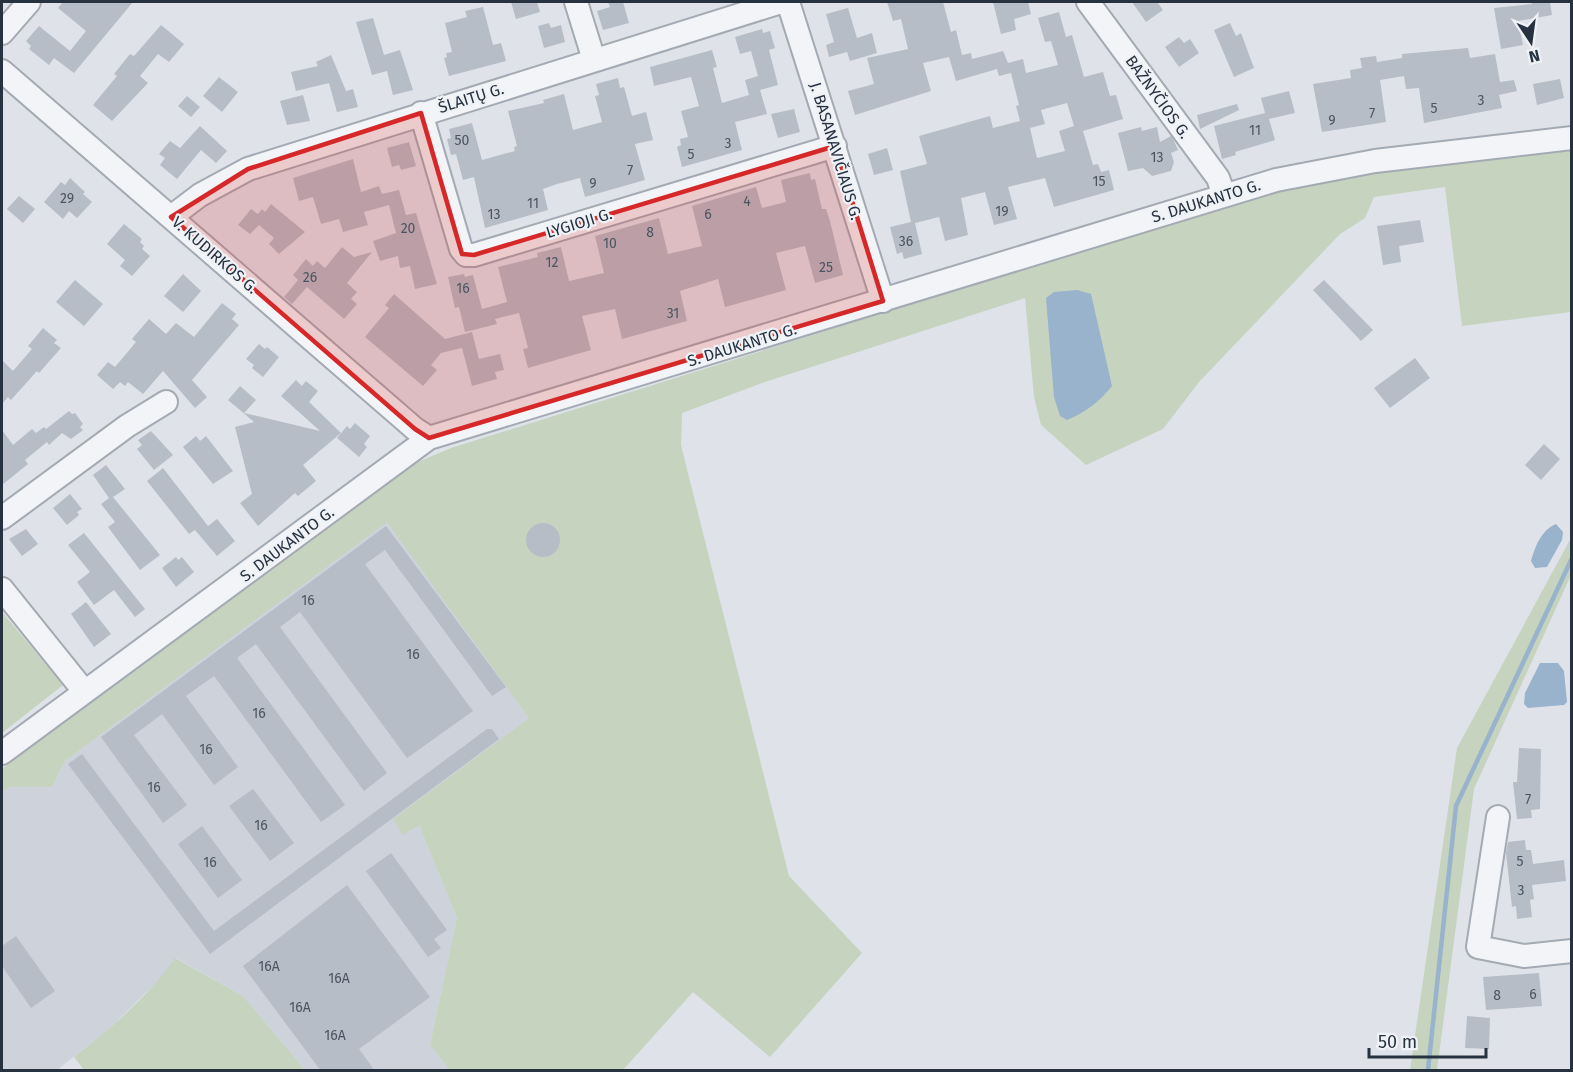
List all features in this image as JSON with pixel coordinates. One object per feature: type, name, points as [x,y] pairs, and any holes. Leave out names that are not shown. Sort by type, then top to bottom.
[{"type":"street","points":[[2,33],[29,2]]},
{"type":"street","points":[[576,2],[594,60]]},
{"type":"street","name":"ŠLAITŲ G.","points":[[171,217],[200,195],[248,169],[781,2]]},
{"type":"street","name":"J. BASANAVIČIAUS G.","points":[[788,2],[883,302]]},
{"type":"street","name":"BAŽNYČIOS G.","points":[[1088,2],[1218,178],[1224,195]]},
{"type":"street","name":"V. KUDIRKOS G.","points":[[2,70],[415,429],[429,438]]},
{"type":"street","name":"LYGIOJI G.","points":[[421,113],[460,249],[466,255],[474,255],[835,146]]},
{"type":"street","name":"S. DAUKANTO G.","points":[[2,753],[429,438],[883,302],[1276,180],[1374,161],[1572,138]]},
{"type":"street","points":[[2,518],[126,426],[166,402]]},
{"type":"street","points":[[2,589],[84,691]]},
{"type":"street","points":[[1498,818],[1478,947],[1524,956],[1572,951]]},
{"type":"highlighted area","points":[[421,113],[462,254],[474,255],[835,146],[883,301],[429,438],[415,429],[171,217],[248,169]]},
{"type":"shaded area","points":[[387,521],[529,718],[393,819],[419,825],[457,918],[430,1045],[450,1070],[305,1070],[243,996],[176,958],[159,980],[109,1029],[57,1070],[2,1070],[2,793],[9,787],[52,787],[65,761]]},
{"type":"green space","points":[[1571,148],[1571,312],[1462,326],[1445,187],[1374,197],[1365,218],[1340,234],[1199,382],[1163,429],[1086,465],[1041,425],[1034,397],[1025,298],[765,382],[682,413],[681,445],[789,876],[862,953],[770,1057],[693,992],[623,1070],[450,1070],[430,1045],[457,918],[419,825],[403,835],[393,819],[529,718],[387,522],[65,761],[52,787],[9,787],[2,793],[2,769],[375,491],[413,464],[451,448],[1225,206],[1324,180]]},
{"type":"green space","points":[[1571,538],[1571,575],[1474,789],[1437,1070],[1410,1070],[1457,748]]},
{"type":"green space","points":[[2,612],[63,685],[2,733]]},
{"type":"green space","points":[[175,958],[243,996],[305,1070],[84,1070],[74,1057],[128,1011],[153,986]]},
{"type":"water","points":[[1077,290],[1091,294],[1112,386],[1092,406],[1067,420],[1060,416],[1054,397],[1046,298],[1054,292]]},
{"type":"water","points":[[1556,524],[1563,532],[1562,540],[1547,567],[1535,568],[1531,561],[1537,545],[1546,530]]},
{"type":"water","points":[[1540,663],[1558,663],[1564,671],[1567,702],[1564,705],[1528,708],[1524,704],[1525,693]]},
{"type":"building","points":[[63,2],[133,2],[74,73],[54,58],[49,65],[29,49],[31,46],[26,41],[39,26],[70,51],[86,31],[58,8]]},
{"type":"building","points":[[511,2],[537,2],[540,12],[516,19]]},
{"type":"building","points":[[608,2],[623,2],[629,23],[603,30],[597,11],[610,7]]},
{"type":"building","points":[[887,2],[943,2],[951,32],[956,30],[962,55],[971,53],[972,59],[1003,51],[1008,63],[1023,59],[1026,73],[1058,65],[1051,41],[1045,42],[1038,18],[1059,12],[1066,37],[1072,35],[1084,77],[1103,72],[1110,96],[1116,95],[1123,119],[1083,131],[1093,165],[1098,164],[1101,172],[1109,170],[1114,190],[1054,207],[1045,178],[1008,187],[1017,219],[994,225],[985,192],[961,198],[968,235],[945,241],[939,217],[915,223],[922,254],[904,259],[902,252],[897,254],[890,227],[911,222],[900,171],[927,164],[919,136],[990,116],[993,128],[1020,121],[1016,106],[1019,105],[1011,73],[999,76],[997,69],[956,81],[949,57],[923,63],[931,91],[855,115],[848,91],[874,84],[867,58],[908,49],[901,19],[893,21]],"holes":[[[1067,103],[1074,126],[1059,131],[1065,151],[1037,158],[1030,128],[1045,124],[1041,110]]]},
{"type":"building","points":[[993,2],[1028,2],[1031,14],[1014,19],[1016,30],[1001,34]]},
{"type":"building","points":[[1132,2],[1157,2],[1163,10],[1146,22]]},
{"type":"building","points":[[1532,2],[1550,2],[1552,15],[1518,21],[1523,45],[1501,49],[1494,8],[1532,4]]},
{"type":"building","points":[[483,7],[493,45],[501,43],[506,61],[449,76],[444,58],[447,57],[446,53],[452,52],[445,23],[467,17],[465,11]]},
{"type":"building","points":[[848,8],[857,38],[872,33],[877,53],[850,61],[847,52],[829,57],[826,45],[834,42],[826,14]]},
{"type":"building","points":[[373,18],[384,55],[400,50],[413,90],[393,95],[387,71],[372,75],[356,22]]},
{"type":"building","points":[[549,23],[551,28],[561,25],[565,42],[544,48],[538,26]]},
{"type":"building","points":[[1230,23],[1236,36],[1241,33],[1254,68],[1234,77],[1214,30]]},
{"type":"building","points":[[161,25],[184,44],[169,62],[158,54],[140,76],[148,83],[112,121],[93,105],[117,76],[114,74],[130,54],[134,56]]},
{"type":"building","points":[[762,29],[763,33],[770,31],[775,48],[769,50],[778,85],[760,90],[767,114],[735,122],[742,150],[682,167],[677,147],[681,145],[680,139],[688,137],[681,111],[699,106],[691,77],[654,86],[650,67],[712,50],[717,67],[713,68],[722,103],[749,95],[745,80],[758,76],[751,51],[740,54],[735,37]]},
{"type":"building","points":[[1179,37],[1184,43],[1190,39],[1199,53],[1179,67],[1165,47]]},
{"type":"building","points":[[1468,48],[1470,58],[1495,54],[1500,82],[1514,80],[1517,91],[1499,95],[1502,108],[1424,123],[1419,88],[1406,89],[1404,76],[1380,80],[1386,122],[1322,132],[1313,84],[1351,78],[1350,70],[1362,68],[1360,58],[1376,56],[1377,62],[1402,58],[1402,54]]},
{"type":"building","points":[[331,55],[346,91],[353,89],[358,107],[337,112],[329,83],[296,91],[291,72],[318,66],[316,62]]},
{"type":"building","points":[[219,77],[238,92],[222,112],[203,96]]},
{"type":"building","points":[[618,78],[620,88],[624,87],[632,116],[646,112],[653,140],[635,144],[645,180],[585,197],[580,178],[557,184],[543,189],[548,210],[485,228],[474,177],[463,180],[456,154],[451,155],[447,139],[451,138],[449,129],[472,123],[482,160],[515,151],[514,147],[517,146],[508,111],[544,103],[543,100],[564,94],[573,130],[602,122],[595,96],[599,95],[596,84]]},
{"type":"building","points":[[1560,79],[1564,98],[1537,105],[1533,84]]},
{"type":"building","points":[[1289,91],[1295,113],[1269,119],[1275,140],[1235,152],[1236,155],[1222,159],[1214,126],[1265,113],[1261,98]]},
{"type":"building","points":[[303,95],[310,121],[287,125],[280,101]]},
{"type":"building","points":[[187,96],[200,107],[191,117],[178,106]]},
{"type":"building","points":[[1237,104],[1239,110],[1200,129],[1197,115]]},
{"type":"building","points":[[794,109],[800,132],[778,138],[771,114]]},
{"type":"building","points":[[200,126],[227,151],[216,163],[201,150],[177,179],[160,165],[165,158],[159,154],[170,141],[180,148]]},
{"type":"building","points":[[1141,127],[1142,131],[1157,127],[1160,142],[1171,136],[1178,150],[1171,153],[1174,162],[1171,171],[1152,176],[1143,168],[1128,171],[1118,133]]},
{"type":"building","points":[[409,142],[416,166],[401,170],[399,165],[392,167],[387,148]]},
{"type":"building","points":[[887,148],[893,170],[874,175],[868,154]]},
{"type":"building","points":[[353,159],[361,192],[379,186],[382,194],[399,190],[406,215],[416,213],[437,284],[415,289],[410,266],[400,268],[398,256],[380,261],[373,241],[396,233],[389,205],[364,212],[368,225],[343,232],[339,219],[321,224],[313,197],[299,201],[293,178]]},
{"type":"building","points":[[810,173],[811,180],[815,179],[822,209],[826,209],[830,221],[843,275],[815,283],[805,246],[776,253],[786,290],[725,307],[718,279],[680,291],[687,321],[622,339],[615,309],[582,316],[591,350],[528,368],[523,349],[528,348],[519,313],[495,319],[497,324],[465,332],[459,307],[455,308],[448,277],[473,275],[482,309],[507,302],[498,267],[538,257],[537,253],[561,247],[569,281],[604,273],[595,236],[659,218],[668,254],[702,246],[692,206],[756,187],[762,208],[786,202],[781,180]]},
{"type":"building","points":[[70,178],[92,202],[77,218],[69,211],[63,219],[44,202],[61,182],[65,185]]},
{"type":"building","points":[[19,196],[35,209],[23,223],[7,209]]},
{"type":"building","points":[[271,204],[305,232],[279,254],[269,244],[274,238],[259,225],[250,234],[238,225],[251,209],[258,214],[262,209],[265,212]]},
{"type":"building","points":[[1420,220],[1424,242],[1399,246],[1401,262],[1383,265],[1377,226]]},
{"type":"building","points":[[124,224],[142,239],[140,242],[144,246],[142,249],[150,256],[132,276],[120,266],[125,260],[107,244]]},
{"type":"building","points":[[342,247],[354,257],[372,252],[347,283],[357,292],[351,299],[357,304],[344,319],[307,287],[292,304],[284,297],[298,280],[293,275],[306,259],[313,266],[317,261],[325,268]]},
{"type":"building","points":[[183,274],[201,291],[183,312],[164,296]]},
{"type":"building","points":[[75,280],[103,304],[84,326],[56,302]]},
{"type":"building","points":[[1324,280],[1373,330],[1361,341],[1313,290]]},
{"type":"building","points":[[394,294],[445,339],[472,332],[479,359],[500,354],[504,370],[495,372],[497,379],[472,386],[462,348],[441,353],[431,365],[437,370],[423,386],[365,337],[389,308],[385,305]]},
{"type":"building","points":[[222,303],[236,314],[232,319],[239,325],[192,380],[207,397],[195,408],[163,371],[143,394],[128,382],[125,386],[120,382],[113,389],[97,375],[108,362],[115,367],[136,342],[132,339],[149,319],[166,334],[176,323],[194,337]]},
{"type":"building","points":[[43,328],[57,340],[54,343],[61,348],[11,400],[8,397],[2,404],[2,360],[13,371],[32,349],[28,346]]},
{"type":"building","points":[[259,344],[265,349],[267,347],[279,357],[263,377],[252,368],[254,365],[246,359]]},
{"type":"building","points":[[1415,358],[1430,378],[1390,408],[1374,388]]},
{"type":"building","points":[[296,380],[302,386],[306,381],[318,391],[309,402],[341,433],[303,465],[316,481],[298,496],[295,493],[258,526],[240,503],[252,494],[235,427],[254,422],[228,400],[240,386],[256,400],[244,413],[320,431],[281,396]]},
{"type":"building","points":[[69,411],[72,414],[75,413],[83,424],[80,427],[83,430],[71,439],[62,433],[49,445],[47,442],[25,460],[28,464],[2,485],[2,430],[13,445],[32,429],[36,433],[44,427],[46,429]]},
{"type":"building","points":[[355,423],[370,436],[364,444],[367,447],[359,457],[337,438],[347,426],[350,429]]},
{"type":"building","points":[[151,431],[173,455],[154,470],[137,449],[142,445],[138,440]]},
{"type":"building","points":[[196,436],[200,441],[206,436],[233,471],[213,484],[183,447]]},
{"type":"building","points":[[1544,444],[1560,459],[1541,480],[1525,465]]},
{"type":"building","points":[[106,465],[125,489],[113,497],[160,555],[140,570],[108,527],[115,522],[101,504],[109,498],[93,475]]},
{"type":"building","points":[[163,468],[208,526],[217,519],[235,541],[217,556],[195,530],[189,534],[147,481]]},
{"type":"building","points":[[70,494],[82,509],[77,512],[79,515],[67,525],[53,508]]},
{"type":"building","points":[[543,523],[555,528],[560,540],[555,552],[543,557],[531,552],[526,540],[531,528]]},
{"type":"building","points":[[386,526],[506,687],[492,696],[385,550],[365,564],[473,711],[407,758],[300,612],[280,627],[387,773],[364,791],[256,644],[237,658],[345,805],[321,822],[214,676],[186,696],[238,767],[214,785],[162,714],[134,735],[187,805],[163,823],[101,737]]},
{"type":"building","points":[[26,529],[38,544],[22,556],[9,539]]},
{"type":"building","points":[[84,533],[145,609],[135,617],[114,590],[94,605],[77,582],[90,572],[68,545]]},
{"type":"building","points":[[176,557],[178,560],[182,557],[194,572],[176,587],[162,568]]},
{"type":"building","points":[[86,602],[111,634],[94,647],[71,614]]},
{"type":"building","points":[[487,729],[492,729],[499,739],[210,954],[68,764],[82,754],[214,931]]},
{"type":"building","points":[[1519,748],[1541,749],[1540,809],[1531,810],[1532,818],[1517,819],[1513,782],[1517,782]]},
{"type":"building","points":[[253,789],[294,843],[270,861],[229,806]]},
{"type":"building","points":[[202,826],[242,880],[218,898],[178,844]]},
{"type":"building","points":[[1525,840],[1526,850],[1531,850],[1533,864],[1564,860],[1566,881],[1532,885],[1534,899],[1530,900],[1532,917],[1517,919],[1516,906],[1512,907],[1506,853],[1508,842]]},
{"type":"building","points":[[391,853],[447,930],[434,939],[441,948],[428,957],[366,871]]},
{"type":"building","points":[[347,885],[430,997],[359,1049],[375,1071],[321,1071],[243,966]]},
{"type":"building","points":[[16,936],[55,991],[31,1008],[2,966],[2,946]]},
{"type":"building","points":[[1539,973],[1542,1006],[1486,1010],[1483,977]]},
{"type":"building","points":[[1467,1016],[1490,1018],[1489,1049],[1465,1048]]},
{"type":"waterway","points":[[1428,1070],[1456,806],[1572,558]]}]
